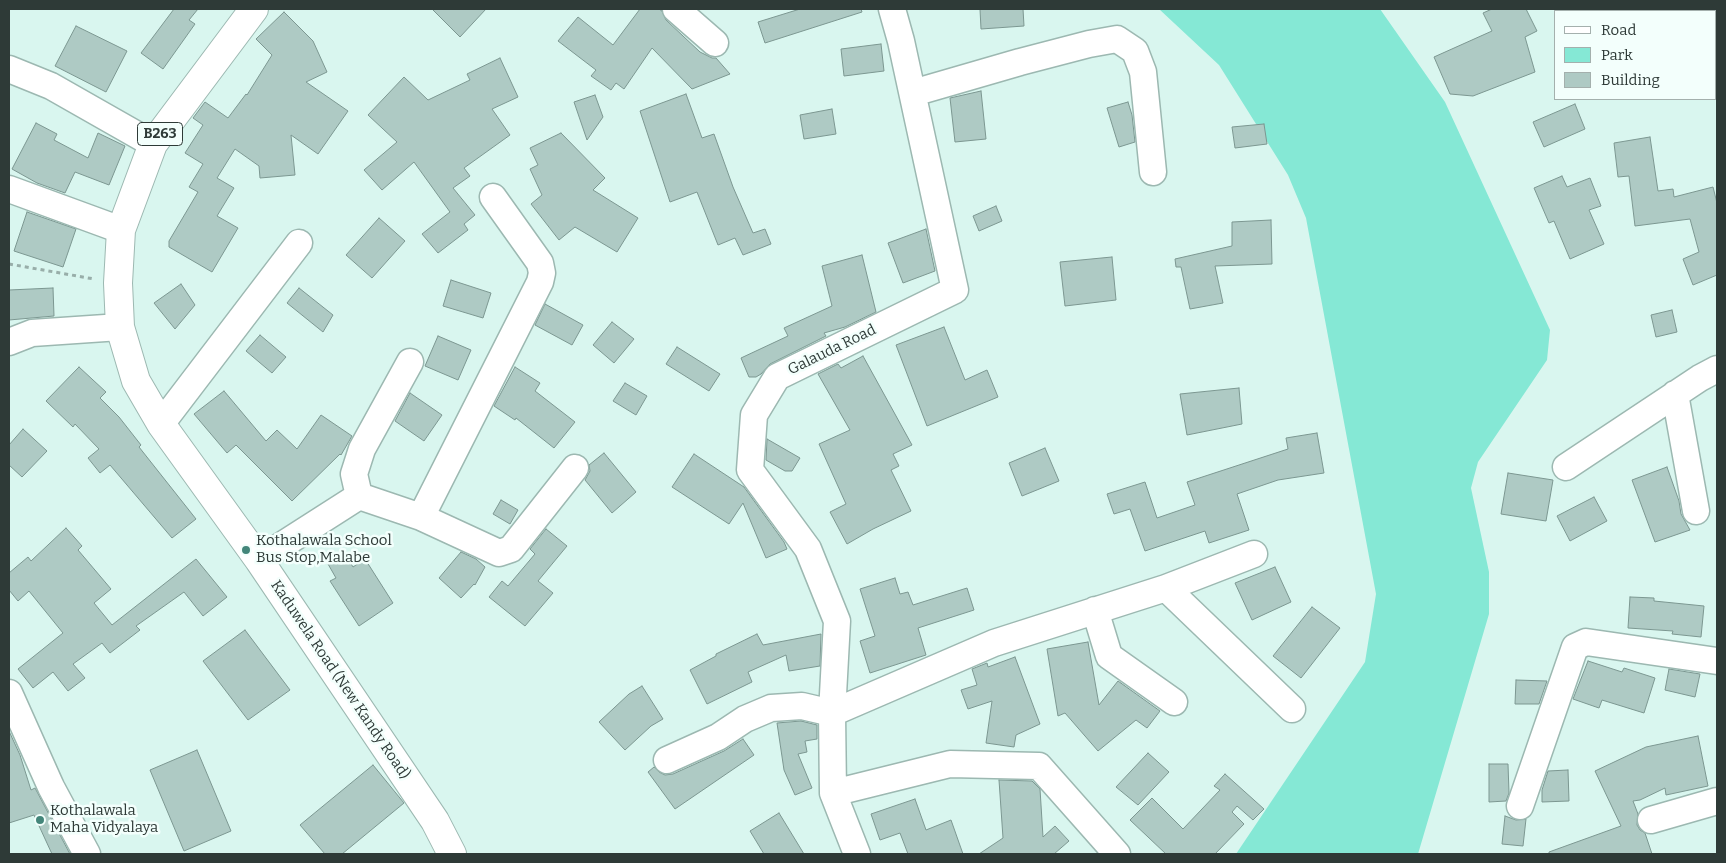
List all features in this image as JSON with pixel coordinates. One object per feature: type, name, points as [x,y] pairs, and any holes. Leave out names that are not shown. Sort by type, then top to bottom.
[{"type":"main road","name":"Kaduwela Road (New Kandy Road)","points":[[254,9],[153,144],[121,230],[118,283],[120,327],[136,381],[161,424],[259,560],[435,821],[452,854]]},
{"type":"street","points":[[676,9],[715,42]]},
{"type":"street","name":"Galauda Road","points":[[857,854],[833,793],[832,713],[837,621],[808,549],[750,470],[754,415],[777,378],[955,290],[901,41],[892,9]]},
{"type":"street","points":[[912,93],[1020,62],[1117,39],[1135,51],[1143,72],[1153,172]]},
{"type":"street","points":[[9,69],[50,86],[153,144]]},
{"type":"street","points":[[9,189],[121,230]]},
{"type":"street","points":[[421,517],[540,282],[542,273],[540,263],[493,197]]},
{"type":"street","points":[[161,424],[298,243]]},
{"type":"street","points":[[9,342],[32,333],[120,327]]},
{"type":"street","points":[[359,496],[354,474],[362,448],[410,362]]},
{"type":"street","points":[[1566,467],[1675,394],[1717,369]]},
{"type":"street","points":[[1675,394],[1696,511]]},
{"type":"street","points":[[359,496],[421,517],[499,553],[511,549],[575,468]]},
{"type":"street","points":[[259,560],[359,496]]},
{"type":"street","points":[[667,760],[718,737],[745,718],[770,708],[802,706],[832,713],[994,642],[1166,588],[1254,554]]},
{"type":"street","points":[[1166,588],[1292,709]]},
{"type":"street","points":[[1095,610],[1109,656],[1174,702]]},
{"type":"street","points":[[1520,806],[1575,647],[1586,642],[1717,661]]},
{"type":"street","points":[[9,693],[51,787],[87,854]]},
{"type":"street","points":[[833,793],[950,764],[1039,766],[1116,854]]},
{"type":"street","points":[[1650,820],[1717,802]]},
{"type":"path","points":[[9,264],[118,283]]},
{"type":"green space","points":[[1159,9],[1380,9],[1445,102],[1550,330],[1547,360],[1478,462],[1471,488],[1489,572],[1489,614],[1418,854],[1236,854],[1365,662],[1376,594],[1306,218],[1288,175],[1219,65]]},
{"type":"building","points":[[174,9],[198,9],[189,20],[195,24],[163,69],[141,53]]},
{"type":"building","points":[[432,9],[486,9],[460,37]]},
{"type":"building","points":[[640,9],[659,9],[662,11],[666,20],[700,52],[716,58],[730,74],[692,89],[652,48],[624,89],[616,83],[611,90],[591,76],[596,70],[558,41],[578,17],[613,45]]},
{"type":"building","points":[[800,9],[861,9],[862,12],[765,43],[758,22]]},
{"type":"building","points":[[980,9],[1023,9],[1024,26],[981,29]]},
{"type":"building","points":[[1492,9],[1526,9],[1537,31],[1525,37],[1535,72],[1473,96],[1450,94],[1434,57],[1492,31],[1483,13]]},
{"type":"building","points":[[284,12],[313,41],[327,72],[306,82],[348,111],[318,154],[291,135],[295,175],[260,178],[259,166],[235,149],[217,178],[234,188],[217,216],[238,228],[212,272],[169,247],[169,241],[198,192],[189,187],[203,164],[185,153],[203,125],[193,118],[205,102],[228,118],[247,95],[272,55],[256,39]]},
{"type":"building","points":[[76,26],[127,51],[106,92],[55,66]]},
{"type":"building","points":[[881,44],[884,71],[844,76],[841,49]]},
{"type":"building","points":[[500,58],[518,97],[492,109],[510,135],[464,168],[470,176],[453,188],[475,215],[464,224],[468,230],[438,253],[422,234],[450,212],[414,162],[382,190],[364,170],[397,142],[368,115],[404,77],[428,100],[470,80],[467,74]]},
{"type":"building","points":[[981,91],[986,139],[955,142],[950,98]]},
{"type":"building","points":[[686,94],[702,138],[714,134],[733,187],[753,233],[765,229],[771,244],[743,255],[735,238],[718,245],[697,192],[670,202],[640,111]]},
{"type":"building","points":[[595,95],[603,117],[587,140],[574,102]]},
{"type":"building","points":[[1128,102],[1132,115],[1135,142],[1119,147],[1107,108]]},
{"type":"building","points":[[1575,104],[1585,129],[1544,147],[1533,122]]},
{"type":"building","points":[[832,109],[836,134],[804,139],[800,115]]},
{"type":"building","points":[[36,123],[57,134],[54,140],[88,158],[98,133],[125,146],[109,185],[75,172],[65,193],[37,183],[12,169]]},
{"type":"building","points":[[1264,124],[1267,144],[1235,148],[1232,127]]},
{"type":"building","points":[[561,133],[605,178],[593,190],[638,218],[617,252],[575,227],[559,240],[531,204],[542,195],[530,169],[538,165],[530,148]]},
{"type":"building","points":[[1650,137],[1658,191],[1673,189],[1674,197],[1713,187],[1717,203],[1717,275],[1693,285],[1683,259],[1699,252],[1690,219],[1635,226],[1629,176],[1618,177],[1614,143]]},
{"type":"building","points":[[1562,176],[1567,187],[1590,178],[1601,206],[1589,210],[1604,244],[1570,259],[1554,221],[1549,223],[1534,188]]},
{"type":"building","points":[[996,206],[1002,221],[979,231],[973,216]]},
{"type":"building","points":[[27,212],[76,229],[63,267],[14,251]]},
{"type":"building","points":[[379,218],[405,241],[372,278],[346,255]]},
{"type":"building","points":[[1271,220],[1272,264],[1215,266],[1223,303],[1190,309],[1181,267],[1176,267],[1175,259],[1232,246],[1232,222]]},
{"type":"building","points":[[926,229],[935,271],[903,283],[888,243]]},
{"type":"building","points":[[862,255],[876,312],[845,327],[824,333],[826,336],[770,364],[756,377],[749,377],[741,358],[788,336],[784,328],[832,306],[822,266]]},
{"type":"building","points":[[1112,257],[1116,300],[1065,306],[1060,262]]},
{"type":"building","points":[[451,280],[491,293],[483,318],[443,306]]},
{"type":"building","points":[[181,284],[195,305],[175,329],[154,303]]},
{"type":"building","points":[[53,288],[54,316],[9,320],[9,290]]},
{"type":"building","points":[[299,288],[333,315],[323,332],[287,303]]},
{"type":"building","points":[[545,304],[583,325],[572,345],[535,325]]},
{"type":"building","points":[[1672,310],[1677,332],[1656,337],[1651,315]]},
{"type":"building","points":[[612,322],[634,339],[614,363],[593,345]]},
{"type":"building","points":[[944,327],[965,380],[987,370],[998,397],[927,426],[896,345]]},
{"type":"building","points":[[260,335],[286,357],[272,373],[246,351]]},
{"type":"building","points":[[438,336],[471,350],[458,380],[425,366]]},
{"type":"building","points":[[677,347],[720,374],[709,391],[666,364]]},
{"type":"building","points":[[863,356],[912,445],[893,454],[899,466],[891,470],[911,511],[847,544],[830,512],[846,504],[819,444],[850,430],[818,374],[838,364],[841,368]]},
{"type":"building","points":[[79,367],[106,392],[100,398],[119,417],[141,445],[139,447],[196,519],[172,538],[110,465],[100,473],[88,458],[99,449],[75,424],[73,427],[46,401]]},
{"type":"building","points":[[515,367],[540,383],[535,391],[575,422],[554,448],[516,418],[515,420],[494,406]]},
{"type":"building","points":[[625,383],[647,396],[636,415],[613,401]]},
{"type":"building","points":[[1239,388],[1242,424],[1187,435],[1180,394]]},
{"type":"building","points":[[224,391],[266,441],[277,430],[297,449],[321,415],[352,436],[341,455],[292,501],[236,445],[227,453],[194,414]]},
{"type":"building","points":[[410,393],[442,415],[424,441],[395,421]]},
{"type":"building","points":[[23,429],[47,451],[22,477],[9,465],[9,445]]},
{"type":"building","points":[[1317,433],[1324,473],[1278,480],[1237,494],[1249,530],[1209,543],[1205,531],[1145,551],[1130,509],[1114,514],[1107,494],[1145,482],[1157,518],[1195,505],[1187,482],[1288,449],[1286,438]]},
{"type":"building","points":[[767,439],[800,458],[792,471],[785,471],[766,460]]},
{"type":"building","points":[[1045,448],[1059,481],[1022,496],[1009,463]]},
{"type":"building","points":[[604,453],[636,492],[612,513],[585,480],[590,471],[589,465]]},
{"type":"building","points":[[694,454],[744,487],[784,542],[787,549],[766,558],[743,503],[729,524],[672,487]]},
{"type":"building","points":[[1667,467],[1679,501],[1681,514],[1690,530],[1655,542],[1632,480]]},
{"type":"building","points":[[1508,473],[1553,480],[1546,521],[1501,514]]},
{"type":"building","points":[[1594,497],[1607,521],[1570,541],[1557,516]]},
{"type":"building","points":[[501,500],[518,510],[510,524],[493,514]]},
{"type":"building","points":[[66,528],[82,546],[78,550],[111,589],[94,603],[112,625],[196,559],[227,597],[203,616],[184,592],[136,626],[140,630],[110,653],[102,643],[73,664],[85,678],[68,691],[53,672],[33,688],[18,669],[63,633],[29,591],[18,601],[9,590],[9,573],[28,557],[31,561]]},
{"type":"building","points":[[546,529],[567,546],[538,581],[553,593],[525,626],[489,597],[502,581],[508,586],[535,554],[530,549]]},
{"type":"building","points":[[461,552],[476,559],[485,567],[475,585],[461,598],[439,578]]},
{"type":"building","points":[[345,554],[353,567],[365,559],[393,603],[359,626],[330,581],[336,578],[328,564]]},
{"type":"building","points":[[1275,567],[1291,602],[1252,620],[1235,583]]},
{"type":"building","points":[[895,578],[900,594],[908,592],[913,605],[967,588],[974,610],[918,628],[926,655],[870,673],[860,641],[875,636],[860,589]]},
{"type":"building","points":[[1630,597],[1654,598],[1654,601],[1704,606],[1701,637],[1672,634],[1673,631],[1628,628]]},
{"type":"building","points":[[1312,607],[1340,628],[1301,678],[1273,656]]},
{"type":"building","points":[[245,630],[290,690],[248,720],[203,661]]},
{"type":"building","points":[[757,634],[763,645],[821,634],[820,666],[789,671],[786,655],[748,672],[752,682],[707,704],[690,670],[716,656],[716,654]]},
{"type":"building","points":[[1088,642],[1099,705],[1118,681],[1160,711],[1147,728],[1136,720],[1098,751],[1065,713],[1058,716],[1047,649]]},
{"type":"building","points":[[1015,657],[1040,724],[1016,735],[1014,747],[986,743],[992,701],[968,709],[961,690],[977,685],[972,669],[987,663],[988,667]]},
{"type":"building","points":[[1588,661],[1622,672],[1624,668],[1655,678],[1644,713],[1602,700],[1599,708],[1573,699]]},
{"type":"building","points":[[1669,669],[1700,674],[1695,697],[1665,690]]},
{"type":"building","points":[[1516,680],[1547,681],[1539,704],[1515,704]]},
{"type":"building","points":[[642,686],[663,719],[651,726],[625,750],[599,722],[629,694]]},
{"type":"building","points":[[801,721],[817,725],[817,739],[805,741],[807,752],[798,754],[812,788],[795,795],[784,770],[777,723]]},
{"type":"building","points":[[9,731],[20,755],[31,790],[35,788],[70,854],[52,854],[34,815],[9,823]]},
{"type":"building","points":[[1698,736],[1708,786],[1666,795],[1665,788],[1640,800],[1633,801],[1638,814],[1637,825],[1645,833],[1652,854],[1549,854],[1549,852],[1621,826],[1595,771],[1646,747]]},
{"type":"building","points":[[743,739],[754,755],[675,809],[648,772],[654,767],[665,775],[673,774],[724,751]]},
{"type":"building","points":[[197,750],[231,831],[184,851],[150,770]]},
{"type":"building","points":[[1148,753],[1169,772],[1138,805],[1116,787]]},
{"type":"building","points":[[1489,764],[1508,764],[1509,793],[1506,801],[1489,802]]},
{"type":"building","points":[[373,765],[404,803],[342,854],[325,854],[300,825]]},
{"type":"building","points":[[1568,770],[1569,801],[1542,802],[1542,790],[1548,771]]},
{"type":"building","points":[[1225,774],[1264,809],[1253,820],[1237,806],[1232,812],[1244,824],[1215,854],[1166,854],[1130,820],[1152,798],[1183,829],[1220,790],[1214,786]]},
{"type":"building","points":[[999,780],[1032,781],[1040,789],[1043,837],[1055,826],[1069,841],[1054,854],[979,854],[1003,838]]},
{"type":"building","points":[[915,799],[926,830],[951,820],[963,854],[908,854],[900,833],[880,840],[871,814]]},
{"type":"building","points":[[779,813],[804,854],[764,854],[750,831]]},
{"type":"building","points":[[1505,816],[1516,820],[1526,819],[1523,846],[1502,844]]},
{"type":"place","name":"Kothalawala School Bus Stop,Malabe","points":[[246,550]]},
{"type":"place","name":"Kothalawala Maha Vidyalaya","points":[[40,820]]}]
